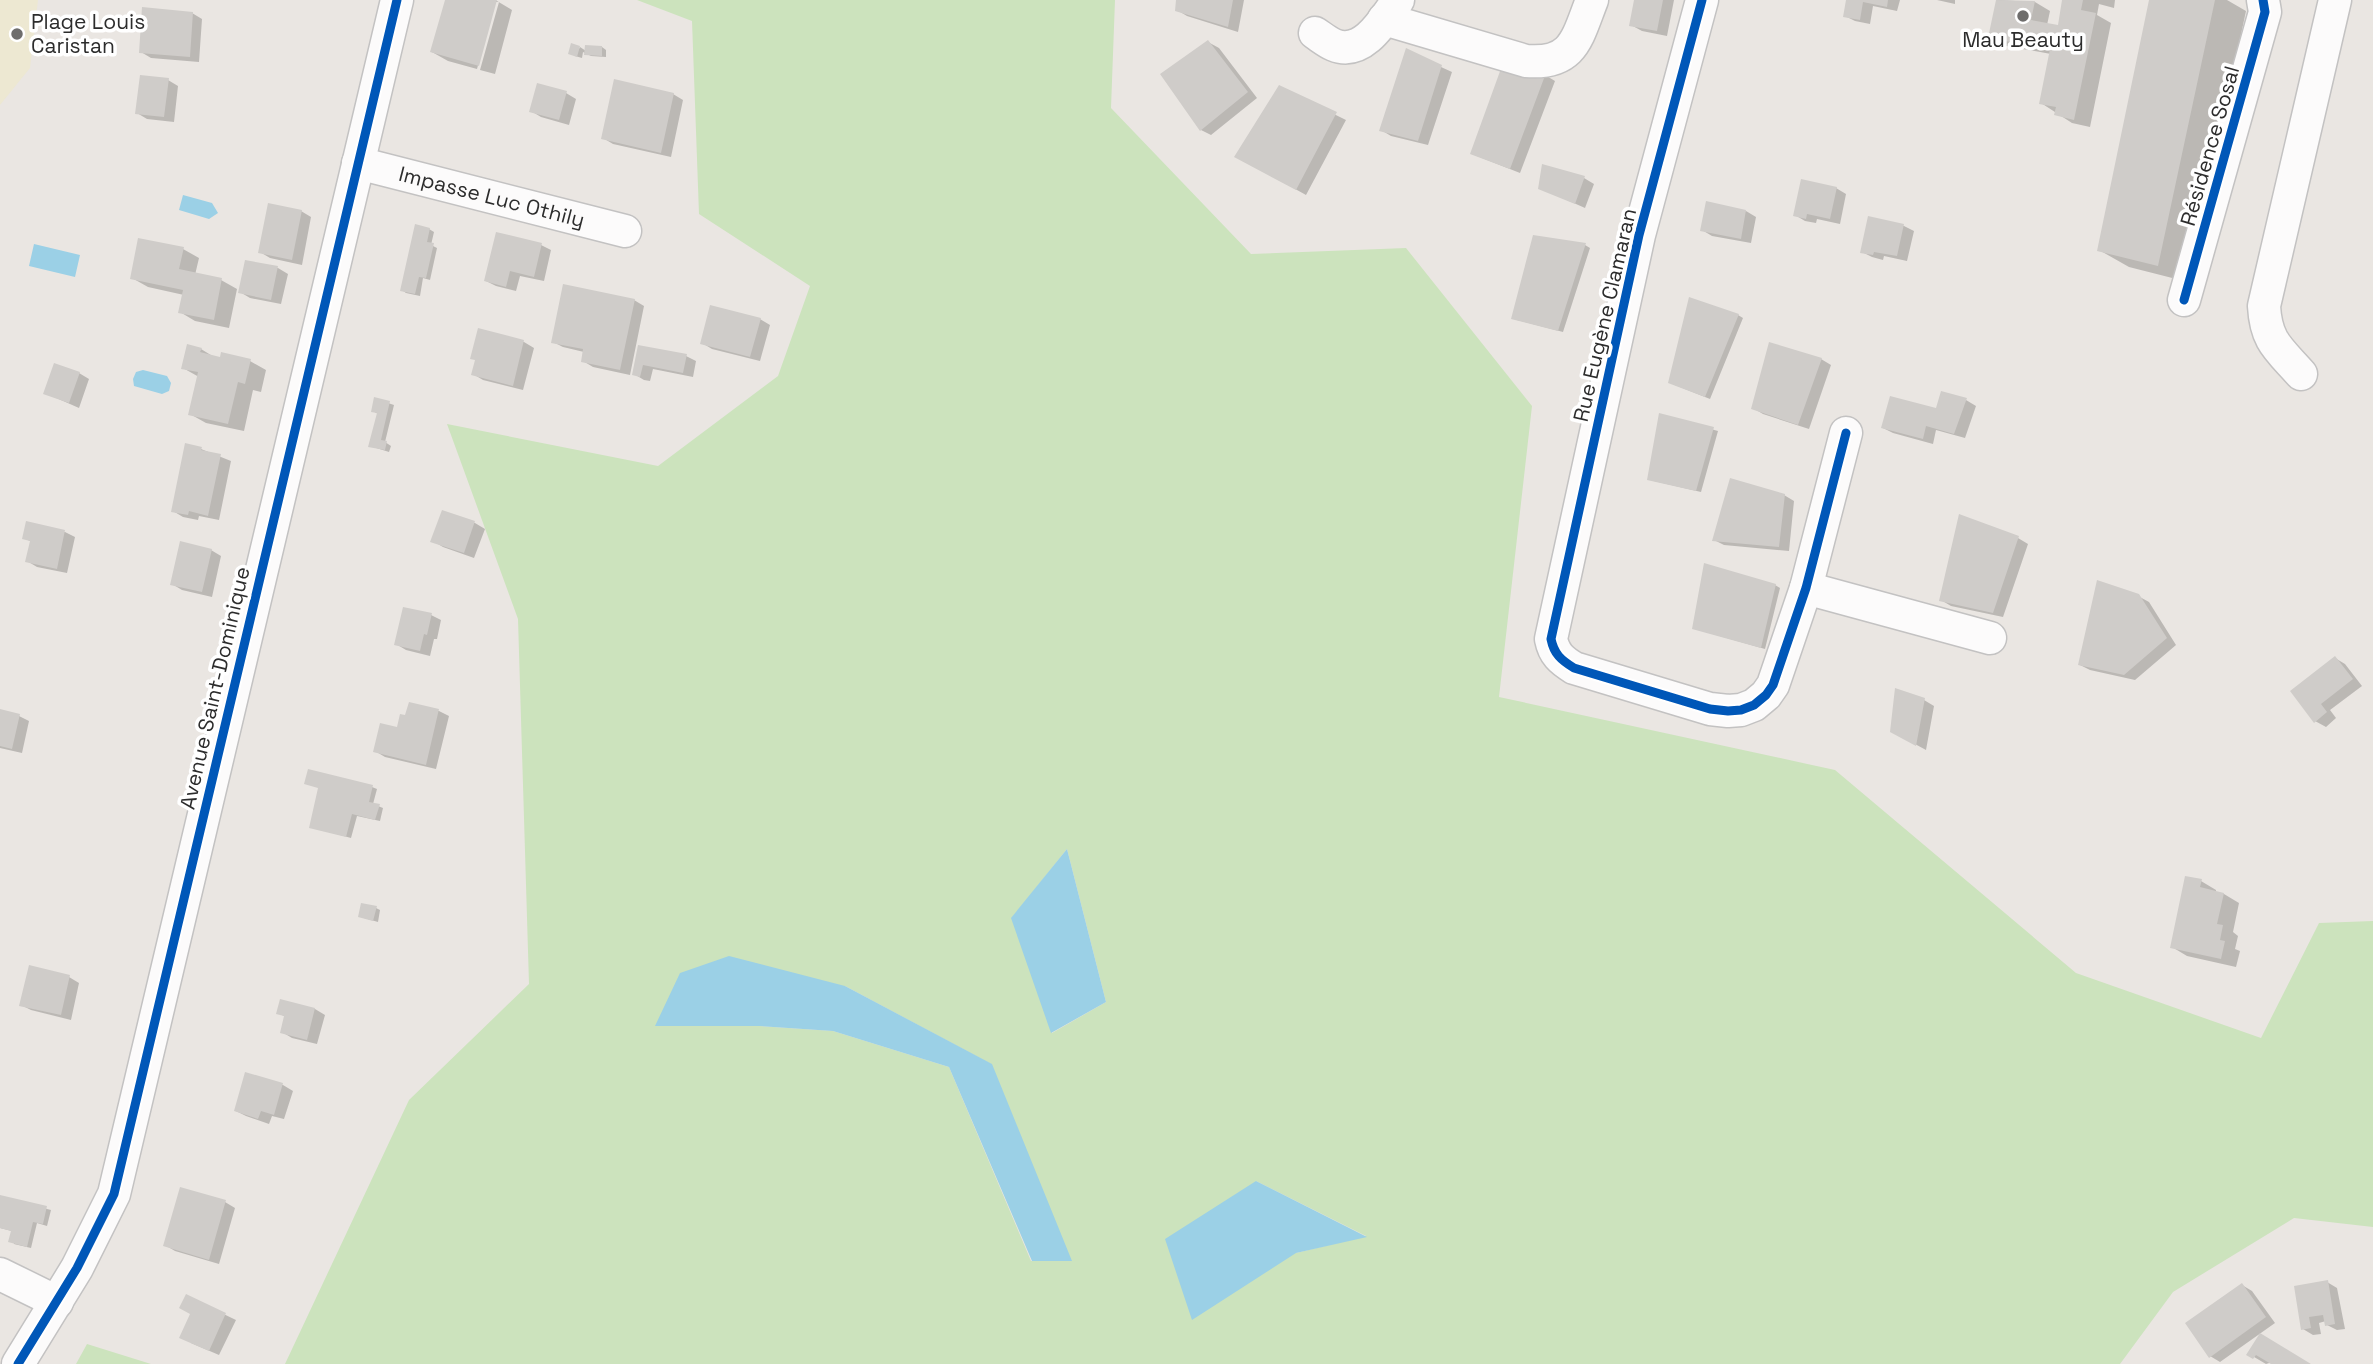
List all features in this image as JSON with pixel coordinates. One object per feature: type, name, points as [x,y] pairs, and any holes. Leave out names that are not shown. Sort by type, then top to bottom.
[{"type":"street","name":"Avenue Saint-Dominique","points":[[18,1364],[57,1302],[114,1194],[397,0]]},
{"type":"street","points":[[1315,33],[1334,45],[1353,48],[1364,42],[1391,10],[1525,61],[1549,62],[1571,47],[1592,0]]},
{"type":"street","name":"Rue Eugène Clamaran","points":[[1702,0],[1639,234],[1551,639],[1553,651],[1574,668],[1710,709],[1741,710],[1754,705],[1766,695],[1773,684],[1806,588]]},
{"type":"street","name":"Résidence Sosal","points":[[2184,300],[2265,12],[2263,0]]},
{"type":"street","points":[[2301,374],[2273,342],[2265,327],[2264,306],[2335,0]]},
{"type":"street","name":"Impasse Luc Othily","points":[[358,163],[625,231]]},
{"type":"street","points":[[1846,433],[1806,588],[1990,638]]},
{"type":"street","points":[[0,1274],[57,1302]]},
{"type":"green space","points":[[637,0],[1115,0],[1111,108],[1251,254],[1406,248],[1532,406],[1499,697],[1835,770],[2076,973],[2261,1038],[2319,923],[2373,921],[2373,1227],[2294,1218],[2173,1292],[2120,1364],[285,1364],[409,1100],[529,984],[518,619],[447,424],[658,466],[778,376],[810,286],[699,214],[692,21]],"holes":[[[1067,849],[1106,1002],[1052,1033],[1012,918]],[[845,986],[991,1064],[1071,1261],[1031,1261],[949,1067],[833,1031],[759,1026]],[[1256,1181],[1366,1236],[1296,1253]]]},
{"type":"green space","points":[[87,1344],[151,1364],[76,1364]]},
{"type":"sand","name":"Plage Louis Caristan","points":[[0,0],[38,0],[30,68],[0,105]]},
{"type":"water","points":[[183,195],[212,203],[218,213],[209,219],[179,210]]},
{"type":"water","points":[[34,244],[80,255],[75,277],[29,266]]},
{"type":"water","points":[[143,370],[167,376],[171,383],[169,391],[162,394],[134,386],[136,372]]},
{"type":"water","points":[[1067,849],[1106,1002],[1051,1033],[1011,918]]},
{"type":"water","points":[[729,956],[845,986],[992,1064],[1072,1261],[1032,1261],[949,1067],[833,1031],[759,1026],[655,1026],[680,973]]},
{"type":"water","points":[[1256,1181],[1367,1237],[1296,1253],[1192,1320],[1165,1239]]},
{"type":"building","points":[[445,0],[497,0],[479,66],[430,52]]},
{"type":"building","points":[[1176,0],[1233,0],[1228,27],[1175,11]]},
{"type":"building","points":[[1634,0],[1663,0],[1657,31],[1629,26]]},
{"type":"building","points":[[1846,0],[1888,0],[1887,7],[1863,2],[1860,20],[1843,17]]},
{"type":"building","points":[[1996,0],[2035,1],[2031,20],[2058,25],[2062,0],[2083,0],[2081,10],[2096,13],[2074,120],[2054,115],[2056,107],[2039,104],[2050,49],[1988,38]]},
{"type":"building","points":[[2149,0],[2215,0],[2158,266],[2097,251]]},
{"type":"building","points":[[142,7],[193,12],[190,57],[139,53]]},
{"type":"building","points":[[1208,40],[1248,92],[1200,131],[1160,74]]},
{"type":"building","points":[[571,43],[580,46],[577,57],[568,54]]},
{"type":"building","points":[[585,45],[602,46],[602,56],[584,55]]},
{"type":"building","points":[[1406,48],[1442,65],[1418,141],[1379,131]]},
{"type":"building","points":[[1503,63],[1546,73],[1510,169],[1470,154]]},
{"type":"building","points":[[140,75],[169,78],[164,117],[135,114]]},
{"type":"building","points":[[614,79],[674,93],[661,153],[601,139]]},
{"type":"building","points":[[537,83],[567,91],[559,120],[529,112]]},
{"type":"building","points":[[1279,85],[1337,112],[1296,190],[1234,157]]},
{"type":"building","points":[[1542,164],[1585,176],[1575,204],[1538,189]]},
{"type":"building","points":[[1801,179],[1837,187],[1830,219],[1807,214],[1806,219],[1793,216]]},
{"type":"building","points":[[1706,201],[1746,210],[1741,239],[1700,231]]},
{"type":"building","points":[[268,203],[302,210],[292,260],[258,253]]},
{"type":"building","points":[[1868,216],[1904,224],[1897,256],[1874,252],[1873,255],[1860,253]]},
{"type":"building","points":[[415,224],[430,228],[427,242],[434,243],[426,278],[419,277],[415,294],[400,291]]},
{"type":"building","points":[[496,232],[542,243],[534,277],[510,271],[506,287],[484,281]]},
{"type":"building","points":[[1533,235],[1586,243],[1558,331],[1511,319]]},
{"type":"building","points":[[138,238],[184,247],[179,269],[222,278],[214,320],[178,313],[183,290],[130,279]]},
{"type":"building","points":[[245,260],[278,266],[271,300],[238,293]]},
{"type":"building","points":[[563,284],[635,299],[620,370],[581,362],[583,349],[551,343]]},
{"type":"building","points":[[1689,297],[1739,314],[1705,397],[1668,383]]},
{"type":"building","points":[[710,305],[761,318],[750,357],[700,344]]},
{"type":"building","points":[[478,328],[524,340],[513,386],[471,375],[475,360],[470,359]]},
{"type":"building","points":[[1769,342],[1822,358],[1798,425],[1751,409]]},
{"type":"building","points":[[187,344],[202,348],[200,352],[220,357],[221,352],[251,359],[245,384],[238,382],[228,424],[188,415],[198,372],[181,369]]},
{"type":"building","points":[[638,345],[687,354],[683,373],[643,365],[640,377],[632,375]]},
{"type":"building","points":[[54,363],[80,372],[69,403],[43,394]]},
{"type":"building","points":[[1941,391],[1967,398],[1954,434],[1926,426],[1923,439],[1881,428],[1890,396],[1936,408]]},
{"type":"building","points":[[374,397],[390,401],[381,440],[387,441],[385,450],[368,447],[377,413],[371,412]]},
{"type":"building","points":[[1659,413],[1714,427],[1696,491],[1647,480]]},
{"type":"building","points":[[185,443],[221,454],[208,516],[189,511],[188,515],[171,512]]},
{"type":"building","points":[[1730,478],[1785,494],[1779,547],[1712,541]]},
{"type":"building","points":[[442,510],[475,521],[464,553],[430,542]]},
{"type":"building","points":[[1959,514],[2019,536],[1993,613],[1939,601]]},
{"type":"building","points":[[26,521],[65,530],[57,569],[25,562],[30,541],[22,539]]},
{"type":"building","points":[[180,541],[212,549],[202,592],[170,585]]},
{"type":"building","points":[[1704,563],[1776,584],[1761,648],[1692,629]]},
{"type":"building","points":[[2097,580],[2139,594],[2167,638],[2124,675],[2078,665]]},
{"type":"building","points":[[403,607],[432,613],[420,651],[394,645]]},
{"type":"building","points":[[2335,656],[2353,679],[2321,704],[2327,712],[2314,723],[2290,691]]},
{"type":"building","points":[[1895,688],[1925,698],[1916,746],[1890,732]]},
{"type":"building","points":[[409,702],[439,709],[426,765],[373,752],[380,723],[397,727],[400,714],[405,715]]},
{"type":"building","points":[[0,709],[20,714],[12,749],[0,746]]},
{"type":"building","points":[[308,769],[373,785],[369,802],[380,804],[375,820],[352,814],[346,837],[309,828],[318,788],[304,784]]},
{"type":"building","points":[[2185,876],[2202,879],[2200,887],[2224,893],[2217,924],[2223,925],[2220,940],[2225,941],[2221,959],[2170,948]]},
{"type":"building","points":[[361,903],[377,906],[373,921],[358,917]]},
{"type":"building","points":[[29,965],[70,975],[61,1015],[19,1006]]},
{"type":"building","points":[[280,999],[315,1008],[307,1040],[280,1033],[284,1016],[276,1014]]},
{"type":"building","points":[[245,1072],[283,1083],[274,1115],[261,1111],[258,1119],[234,1111]]},
{"type":"building","points":[[180,1187],[226,1200],[209,1260],[163,1246]]},
{"type":"building","points":[[0,1195],[47,1206],[43,1224],[33,1222],[27,1247],[8,1242],[11,1231],[0,1228]]},
{"type":"building","points":[[2328,1280],[2335,1324],[2325,1326],[2323,1315],[2309,1317],[2311,1328],[2301,1330],[2294,1286]]},
{"type":"building","points":[[2242,1283],[2266,1317],[2209,1358],[2185,1323]]},
{"type":"building","points":[[186,1294],[226,1313],[209,1351],[179,1338],[190,1314],[179,1308]]},
{"type":"building","points":[[2260,1333],[2311,1364],[2271,1364],[2256,1355],[2253,1359],[2246,1355]]},
{"type":"cycle path","points":[[18,1364],[77,1268],[114,1194],[397,0]]},
{"type":"cycle path","points":[[1702,0],[1639,235],[1551,639],[1559,656],[1574,668],[1710,709],[1741,710],[1754,705],[1773,685],[1806,588],[1846,433]]},
{"type":"cycle path","points":[[2184,300],[2265,12],[2263,0]]},
{"type":"place","name":"Mau Beauty","points":[[2023,16]]},
{"type":"place","name":"Plage Louis Caristan","points":[[17,34]]}]
